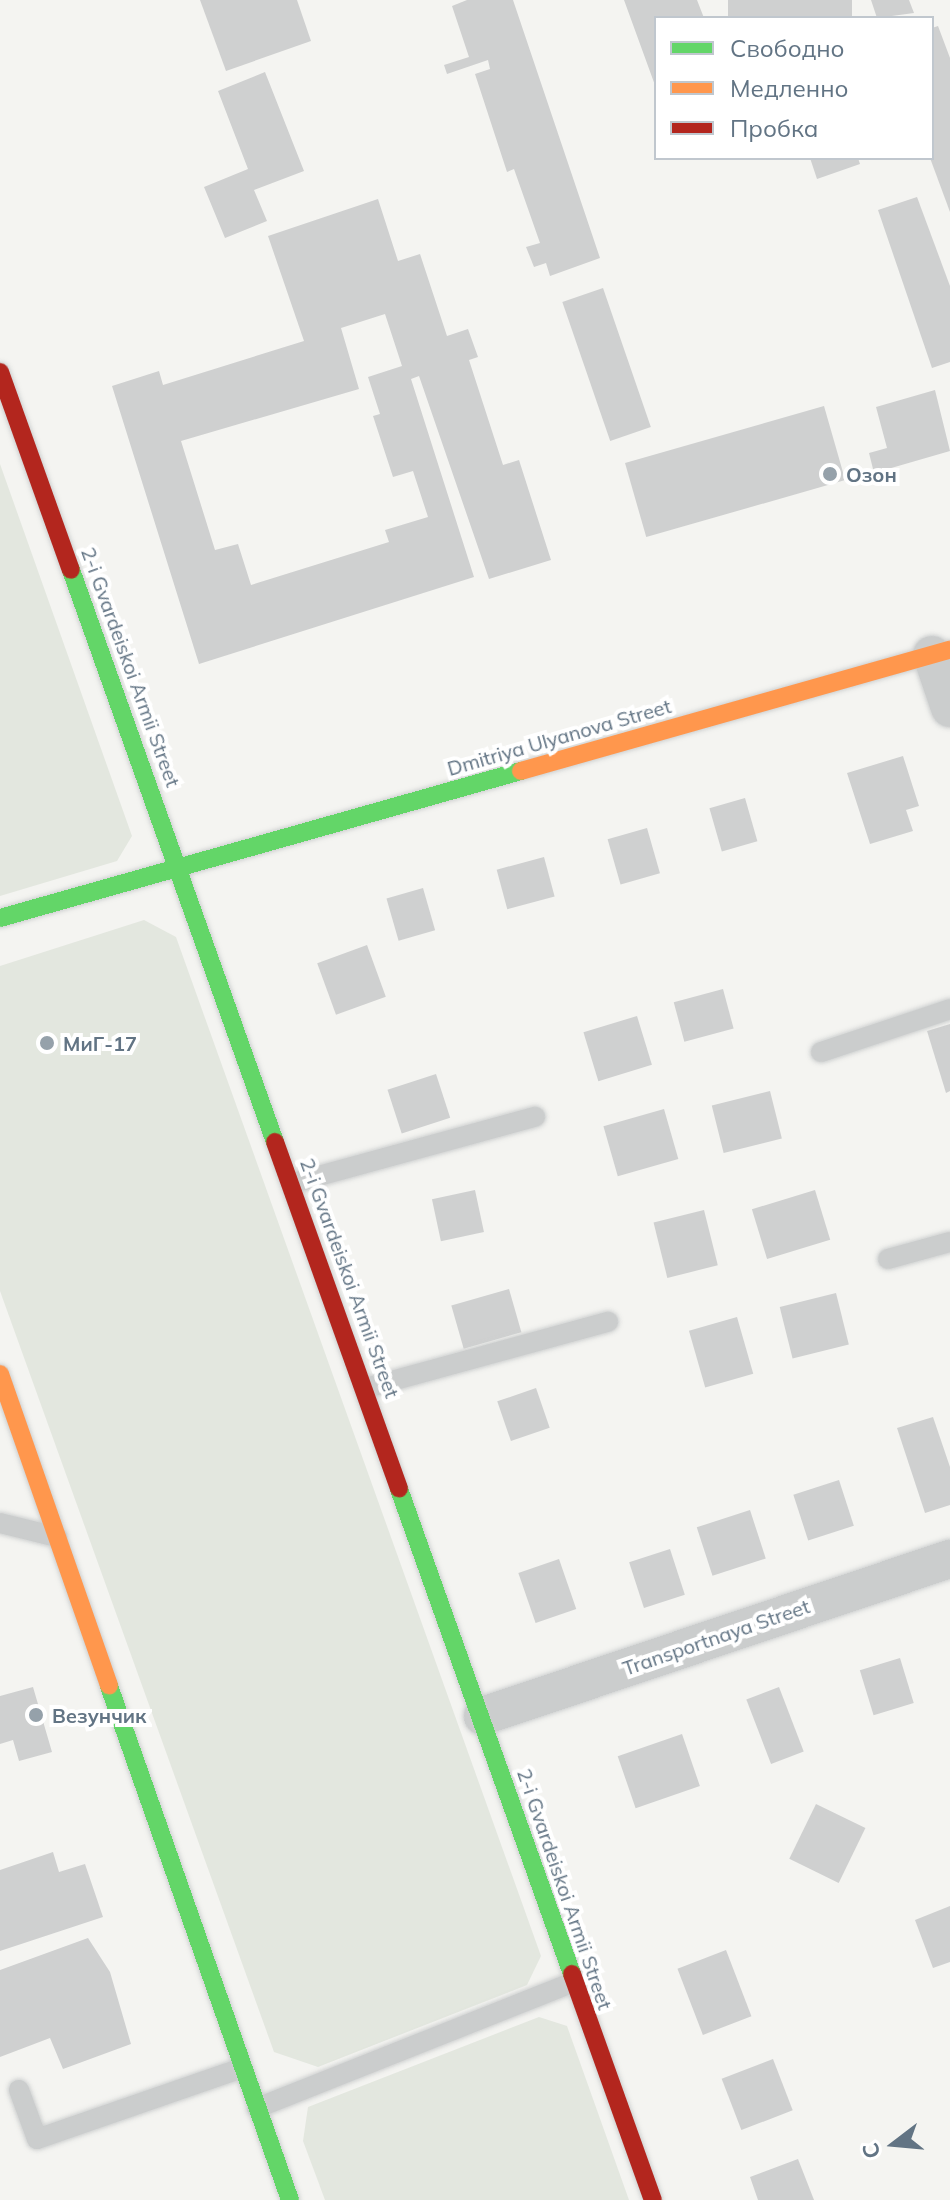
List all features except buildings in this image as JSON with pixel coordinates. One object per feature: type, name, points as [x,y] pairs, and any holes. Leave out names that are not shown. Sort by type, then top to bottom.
[{"type":"main road","name":"2-i Gvardeiskoi Armii Street","points":[[0,372],[180,865],[483,1716],[573,1982],[653,2200]]},
{"type":"main road","name":"Dmitriya Ulyanova Street","points":[[0,918],[941,652]]},
{"type":"main road","points":[[0,1374],[290,2200]]},
{"type":"street","points":[[941,652],[950,708]]},
{"type":"street","name":"Transportnaya Street","points":[[483,1716],[950,1559]]},
{"type":"lane","points":[[821,1052],[950,1009]]},
{"type":"lane","points":[[293,1183],[535,1117]]},
{"type":"lane","points":[[888,1259],[950,1242]]},
{"type":"lane","points":[[366,1388],[608,1322]]},
{"type":"lane","points":[[0,1523],[57,1537]]},
{"type":"lane","points":[[257,2108],[573,1982]]},
{"type":"lane","points":[[19,2090],[37,2139],[242,2068]]},
{"type":"shaded area","points":[[0,464],[132,836],[117,861],[0,896]]},
{"type":"shaded area","points":[[144,920],[176,937],[541,1956],[527,1985],[318,2067],[274,2052],[0,1291],[0,966]]},
{"type":"shaded area","points":[[539,2017],[567,2026],[629,2200],[325,2200],[303,2141],[308,2107]]},
{"type":"traffic: fast","points":[[71,570],[275,1142]]},
{"type":"traffic: fast","points":[[0,918],[521,771]]},
{"type":"traffic: fast","points":[[399,1489],[572,1974]]},
{"type":"traffic: fast","points":[[109,1686],[290,2200]]},
{"type":"traffic: slow","points":[[521,771],[950,650]]},
{"type":"traffic: slow","points":[[0,1374],[109,1686]]},
{"type":"traffic: jam","points":[[0,372],[71,570]]},
{"type":"traffic: jam","points":[[275,1142],[399,1489]]},
{"type":"traffic: jam","points":[[572,1974],[653,2200]]},
{"type":"place","name":"Озон","points":[[830,474]]},
{"type":"place","name":"МиГ-17","points":[[47,1043]]},
{"type":"place","name":"Везунчик","points":[[36,1715]]}]
